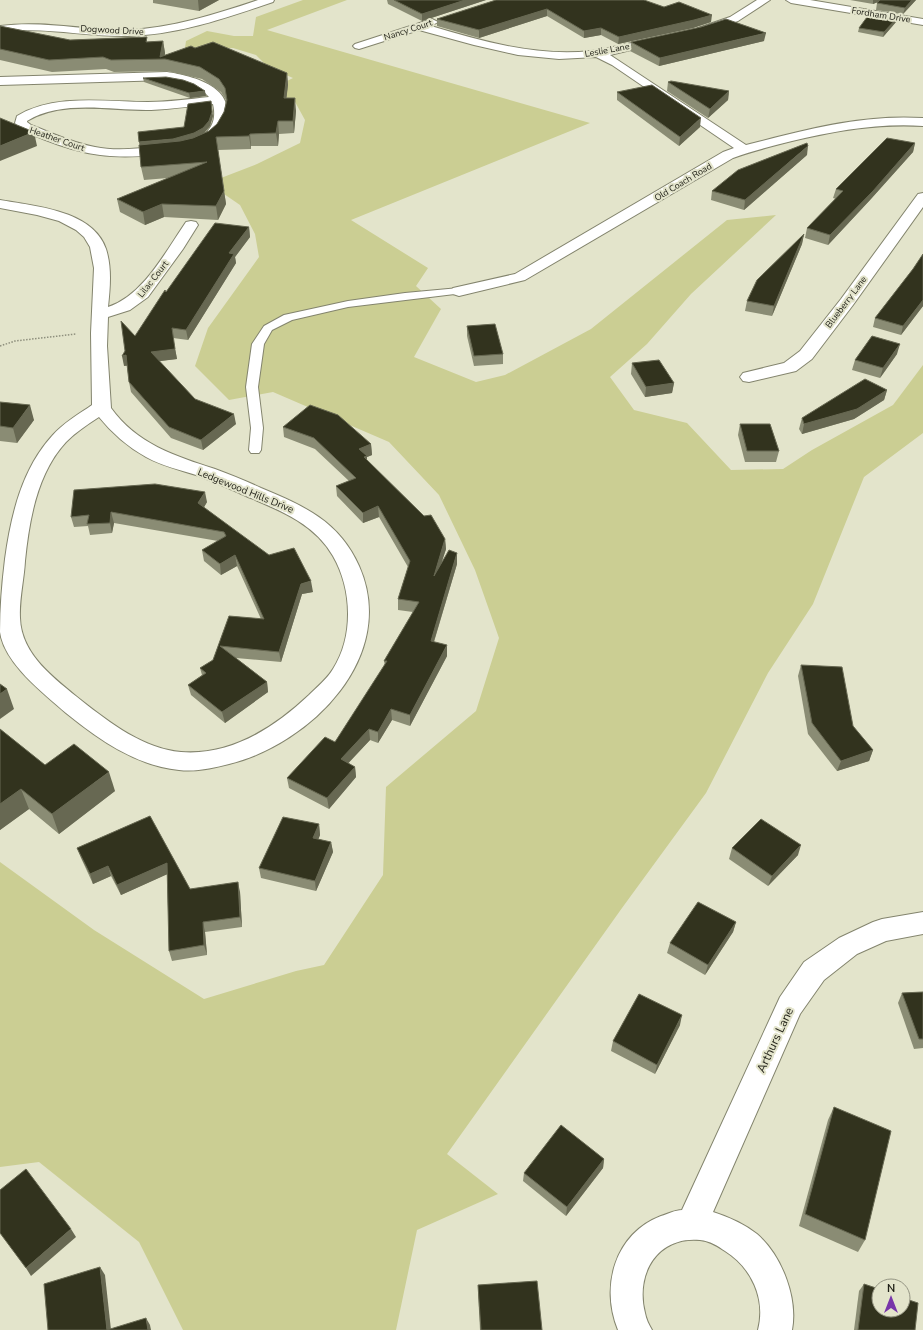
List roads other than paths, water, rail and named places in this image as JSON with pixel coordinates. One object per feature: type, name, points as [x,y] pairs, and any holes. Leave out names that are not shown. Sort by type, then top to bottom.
[{"type":"street","name":"Dogwood Drive","points":[[0,29],[37,26],[125,33],[166,30],[193,25],[269,0]]},
{"type":"street","points":[[688,34],[734,19],[765,0]]},
{"type":"street","name":"Fordham Drive","points":[[791,0],[923,22]]},
{"type":"street","name":"Nancy Court","points":[[359,46],[441,19]]},
{"type":"street","name":"Leslie Lane","points":[[418,26],[489,45],[524,51],[556,54],[598,54],[672,37]]},
{"type":"street","points":[[598,54],[616,63],[744,149]]},
{"type":"street","points":[[0,81],[167,76],[196,82],[213,92],[219,100]]},
{"type":"street","name":"Heather Court","points":[[219,100],[220,116],[216,130],[200,143],[180,149],[128,153],[94,151],[36,132],[26,128],[21,123],[21,119],[26,114],[63,106],[152,106],[219,100]]},
{"type":"street","name":"Old Coach Road","points":[[459,291],[520,277],[728,155],[744,149],[859,124],[898,120],[923,122]]},
{"type":"street","name":"Blueberry Lane","points":[[749,378],[790,367],[806,355],[923,197]]},
{"type":"street","points":[[0,204],[57,216],[75,223],[94,240],[102,261],[99,331],[102,408]]},
{"type":"street","name":"Lilac Court","points":[[100,314],[124,307],[142,294],[178,246],[191,225]]},
{"type":"street","name":"Ledgewood Hills Drive","points":[[102,408],[119,428],[149,451],[170,461],[220,477],[297,510],[313,521],[330,538],[345,558],[353,574],[358,598],[358,615],[356,637],[348,663],[335,683],[303,715],[268,741],[239,753],[204,760],[175,761],[146,753],[121,741],[94,724],[37,675],[22,658],[13,639],[9,621],[15,560],[25,505],[31,485],[46,454],[60,438],[77,424],[102,408]]},
{"type":"street","name":"Arthurs Lane","points":[[692,1223],[790,1006],[814,972],[848,946],[882,930],[923,923]]},
{"type":"street","points":[[635,1330],[628,1313],[626,1291],[630,1268],[639,1250],[653,1235],[672,1226],[692,1223],[714,1226],[735,1237],[754,1253],[768,1274],[776,1298],[777,1323],[775,1330]]},
{"type":"lane","points":[[255,450],[257,428],[252,388],[258,344],[268,328],[288,317],[348,304],[404,296],[459,291]]}]
